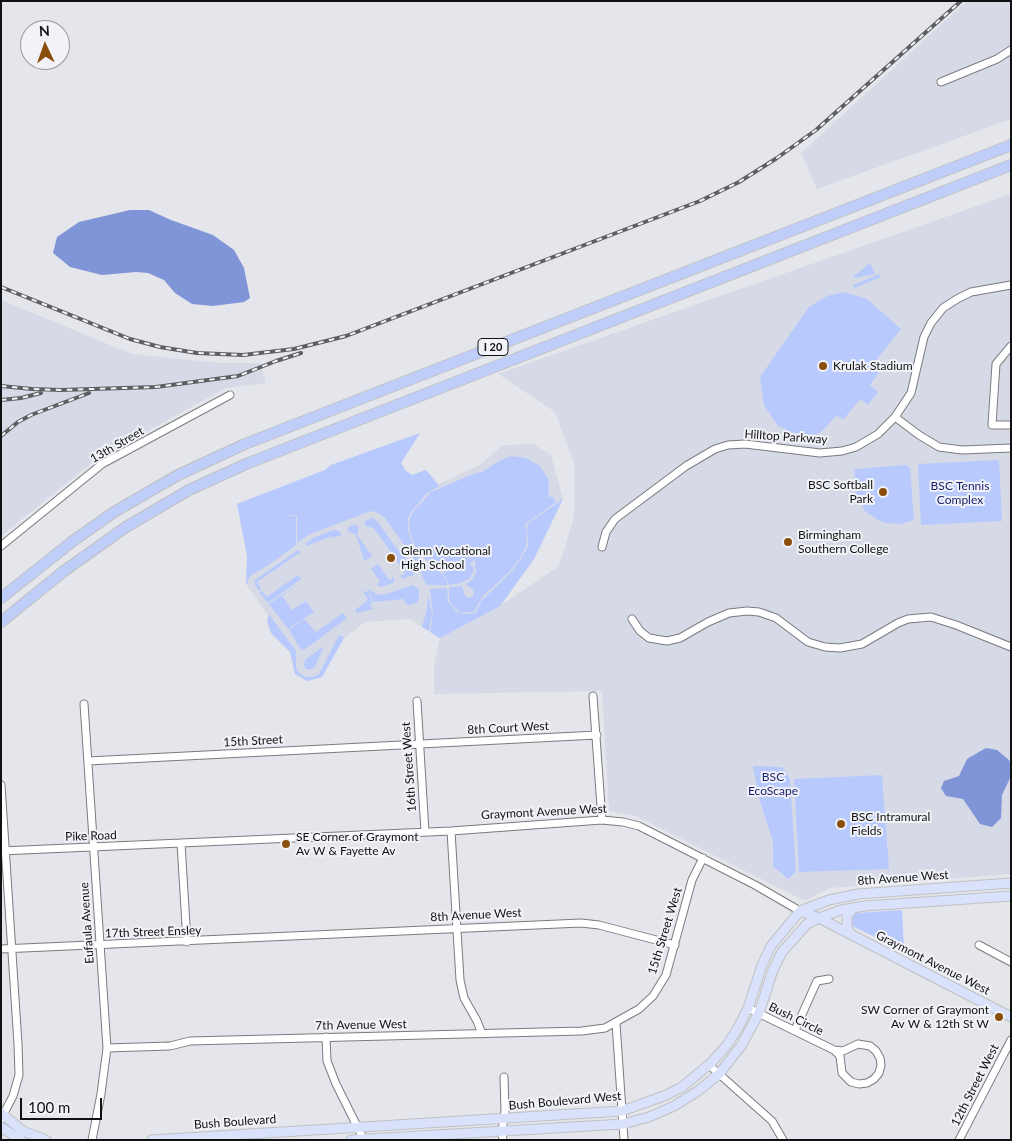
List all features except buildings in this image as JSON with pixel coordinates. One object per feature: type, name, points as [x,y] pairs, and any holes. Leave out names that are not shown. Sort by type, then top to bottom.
[{"type":"highway","name":"I 20","points":[[1,598],[73,540],[114,512],[178,475],[245,444],[1011,145]]},
{"type":"highway","name":"I 20","points":[[1,622],[64,571],[126,527],[189,490],[246,464],[1011,165]]},
{"type":"main road","name":"8th Avenue West","points":[[800,911],[829,900],[858,894],[1011,883]]},
{"type":"main road","name":"8th Avenue West","points":[[819,918],[865,906],[1011,896]]},
{"type":"main road","points":[[851,934],[846,916],[853,908]]},
{"type":"main road","name":"Graymont Avenue West","points":[[800,911],[851,934],[1011,1017]]},
{"type":"main road","name":"Bush Boulevard West","points":[[290,1135],[356,1127],[622,1111],[664,1096],[682,1087],[709,1065],[727,1045],[748,1008],[762,965],[771,946],[800,911]]},
{"type":"main road","name":"Bush Boulevard West","points":[[351,1140],[502,1136],[623,1124],[649,1117],[674,1106],[698,1091],[719,1074],[741,1046],[759,1013],[773,970],[782,952],[799,931],[807,924],[819,918]]},
{"type":"main road","points":[[2,1116],[23,1130],[46,1140]]},
{"type":"main road","points":[[1,1127],[21,1140]]},
{"type":"main road","name":"Bush Boulevard","points":[[152,1140],[290,1135]]},
{"type":"street","points":[[941,82],[997,59],[1011,50]]},
{"type":"street","name":"Hilltop Parkway","points":[[602,546],[606,532],[616,519],[686,466],[715,449],[728,445],[745,444],[820,453],[842,452],[856,447],[878,434],[896,417],[911,393],[924,338],[931,323],[943,308],[971,292],[1011,285]]},
{"type":"street","points":[[1011,346],[996,364],[992,425],[1011,425]]},
{"type":"street","name":"13th Street","points":[[1,546],[102,464],[230,395]]},
{"type":"street","points":[[896,417],[919,435],[940,447],[962,450],[1011,448]]},
{"type":"street","points":[[632,620],[640,631],[649,638],[667,641],[680,638],[708,622],[729,613],[759,612],[776,618],[808,642],[840,648],[862,644],[908,619],[931,617],[1011,647]]},
{"type":"street","points":[[593,696],[602,820]]},
{"type":"street","name":"16th Street West","points":[[417,701],[425,832]]},
{"type":"street","name":"Eufaula Avenue","points":[[84,704],[107,1048],[92,1140]]},
{"type":"street","name":"8th Court West","points":[[419,744],[597,735]]},
{"type":"street","name":"15th Street","points":[[88,761],[419,744]]},
{"type":"street","points":[[1,785],[18,1044],[18,1075],[13,1096],[2,1116]]},
{"type":"street","name":"Graymont Avenue West","points":[[181,844],[451,831],[602,820],[623,822],[639,826],[703,858],[800,911]]},
{"type":"street","points":[[451,831],[460,980],[464,998],[482,1034]]},
{"type":"street","points":[[181,844],[187,942]]},
{"type":"street","name":"Pike Road","points":[[4,851],[181,844]]},
{"type":"street","name":"15th Street West","points":[[616,1023],[640,1009],[654,996],[666,975],[692,880],[703,858]]},
{"type":"street","name":"8th Avenue West","points":[[276,938],[581,923],[598,925],[675,945]]},
{"type":"street","name":"17th Street Ensley","points":[[1,949],[276,938]]},
{"type":"street","points":[[979,944],[1011,962]]},
{"type":"street","points":[[795,1030],[818,981],[829,978]]},
{"type":"street","name":"Bush Circle","points":[[748,1008],[834,1050]]},
{"type":"street","points":[[616,1023],[624,1140]]},
{"type":"street","name":"7th Avenue West","points":[[107,1048],[170,1046],[190,1041],[582,1031],[605,1028],[616,1023]]},
{"type":"street","points":[[326,1037],[327,1061],[356,1127],[364,1139]]},
{"type":"street","name":"12th Street West","points":[[959,1140],[1011,1040]]},
{"type":"street","points":[[858,1044],[870,1046],[880,1058],[881,1066],[879,1073],[867,1083],[851,1082],[842,1073],[840,1056],[834,1050],[843,1051],[858,1044]]},
{"type":"street","points":[[709,1065],[772,1121],[783,1140]]},
{"type":"street","points":[[502,1136],[505,1111],[504,1077]]},
{"type":"shaded area","points":[[967,1],[1011,1],[1011,119],[817,189],[801,153]]},
{"type":"shaded area","name":"Birmingham Southern College","points":[[1011,194],[1011,874],[829,888],[805,901],[636,816],[609,811],[602,691],[434,694],[434,666],[440,638],[409,619],[365,622],[342,640],[322,677],[307,681],[295,674],[290,652],[271,633],[267,621],[268,615],[246,584],[247,556],[237,504],[325,470],[331,465],[420,433],[401,463],[405,470],[412,475],[426,470],[439,484],[480,465],[503,445],[533,444],[551,455],[563,499],[534,559],[501,605],[559,566],[574,517],[575,466],[555,412],[498,374]]},
{"type":"shaded area","points":[[130,210],[149,210],[213,235],[234,250],[244,268],[250,298],[244,302],[213,306],[192,304],[175,293],[164,280],[148,273],[136,272],[102,275],[70,267],[53,253],[57,237],[79,222]]},
{"type":"shaded area","points":[[1,300],[132,354],[220,363],[260,363],[266,383],[226,388],[98,458],[1,536]]},
{"type":"shaded area","points":[[986,748],[997,750],[1009,760],[1011,766],[1011,776],[1002,795],[1001,818],[992,827],[980,824],[963,799],[946,796],[941,788],[944,781],[959,776],[967,759]]},
{"type":"green space","points":[[870,263],[875,274],[854,278],[853,275],[856,275]]},
{"type":"green space","points":[[879,274],[881,277],[854,288],[853,285]]},
{"type":"green space","name":"Krulak Stadium","points":[[844,292],[867,299],[901,329],[874,363],[881,369],[870,385],[878,392],[868,405],[860,399],[843,420],[837,415],[820,433],[808,436],[791,432],[778,426],[764,405],[760,377],[809,307],[827,296]]},
{"type":"green space","points":[[420,433],[401,463],[405,470],[412,475],[426,470],[439,486],[426,494],[412,511],[408,518],[408,529],[411,541],[419,556],[429,566],[441,573],[447,585],[426,585],[418,565],[385,518],[371,511],[310,534],[297,543],[297,515],[283,516],[296,516],[296,545],[253,574],[247,580],[248,584],[246,584],[247,556],[237,504],[325,470],[331,465]]},
{"type":"green space","points":[[511,456],[526,458],[540,466],[548,479],[548,498],[552,496],[556,502],[525,524],[527,534],[526,546],[510,571],[482,597],[474,612],[460,612],[452,605],[449,599],[449,589],[450,587],[462,586],[465,596],[468,598],[472,597],[474,594],[473,590],[469,586],[467,587],[466,583],[470,582],[476,573],[475,561],[469,564],[472,565],[474,570],[470,578],[461,583],[449,585],[443,573],[446,570],[430,564],[417,550],[410,534],[409,521],[413,512],[431,492],[482,472]]},
{"type":"green space","name":"BSC Tennis Complex","points":[[999,460],[1002,521],[921,525],[918,464]]},
{"type":"green space","name":"BSC Softball Park","points":[[906,465],[910,468],[914,520],[900,524],[886,523],[878,520],[865,511],[856,496],[854,488],[855,469]]},
{"type":"green space","points":[[563,499],[534,559],[500,606],[440,638],[430,632],[433,615],[430,589],[447,588],[448,601],[457,612],[476,613],[481,601],[511,572],[521,559],[528,546],[527,524]]},
{"type":"green space","points":[[373,518],[404,555],[415,571],[414,575],[403,579],[400,575],[405,573],[384,542],[373,528],[365,526],[365,521]]},
{"type":"green space","points":[[356,525],[359,528],[357,535],[372,556],[363,562],[356,535],[348,531],[348,528]]},
{"type":"green space","points":[[333,530],[339,531],[342,535],[333,538],[332,536],[306,546],[305,544],[313,538]]},
{"type":"green space","points":[[298,550],[301,552],[257,582],[261,589],[259,591],[255,585],[255,580]]},
{"type":"green space","points":[[378,564],[389,580],[393,576],[393,583],[381,587],[374,583],[378,584],[380,581],[371,569]]},
{"type":"green space","points":[[298,575],[301,579],[268,603],[259,592],[262,591],[267,597]]},
{"type":"green space","points":[[302,581],[282,596],[292,610],[306,601],[314,612],[288,629],[269,604]]},
{"type":"green space","points":[[413,585],[419,590],[419,599],[417,603],[408,605],[403,599],[373,602],[367,588],[376,594],[384,595]]},
{"type":"green space","points":[[363,591],[368,592],[372,602],[370,605],[373,609],[357,613],[355,610],[368,600]]},
{"type":"green space","points":[[428,594],[432,614],[429,631],[422,627],[427,609]]},
{"type":"green space","points":[[343,613],[347,618],[304,650],[300,648],[289,630],[304,619],[316,632]]},
{"type":"green space","points":[[269,614],[296,651],[296,668],[305,677],[313,677],[319,674],[338,637],[340,635],[344,638],[322,677],[307,681],[295,674],[290,652],[271,633],[267,621]]},
{"type":"green space","points":[[321,648],[323,649],[314,668],[306,669],[304,665],[305,660]]},
{"type":"green space","name":"BSC EcoScape","points":[[753,766],[782,767],[790,779],[796,872],[788,879],[773,866],[773,842],[759,798]]},
{"type":"green space","name":"BSC Intramural Fields","points":[[882,775],[889,869],[799,872],[794,779]]},
{"type":"green space","points":[[902,910],[904,946],[896,947],[854,927],[851,921],[854,914],[857,913]]},
{"type":"railway","points":[[1,287],[130,339],[160,347],[197,353],[243,355],[294,349],[346,336],[700,201],[739,182],[816,130],[961,1]]},
{"type":"railway","points":[[1,386],[61,390],[156,387],[238,376],[301,353]]},
{"type":"railway","points":[[1,400],[41,393]]},
{"type":"railway","points":[[1,436],[18,422],[31,415],[89,393]]},
{"type":"place","name":"Krulak Stadium","points":[[823,366]]},
{"type":"place","name":"BSC Softball Park","points":[[883,492]]},
{"type":"place","name":"Birmingham Southern College","points":[[788,542]]},
{"type":"place","name":"Glenn Vocational High School","points":[[391,558]]},
{"type":"place","name":"BSC Intramural Fields","points":[[841,824]]},
{"type":"place","name":"SE Corner of Graymont Av W & Fayette Av","points":[[286,844]]},
{"type":"place","name":"SW Corner of Graymont Av W & 12th St W","points":[[999,1017]]}]
